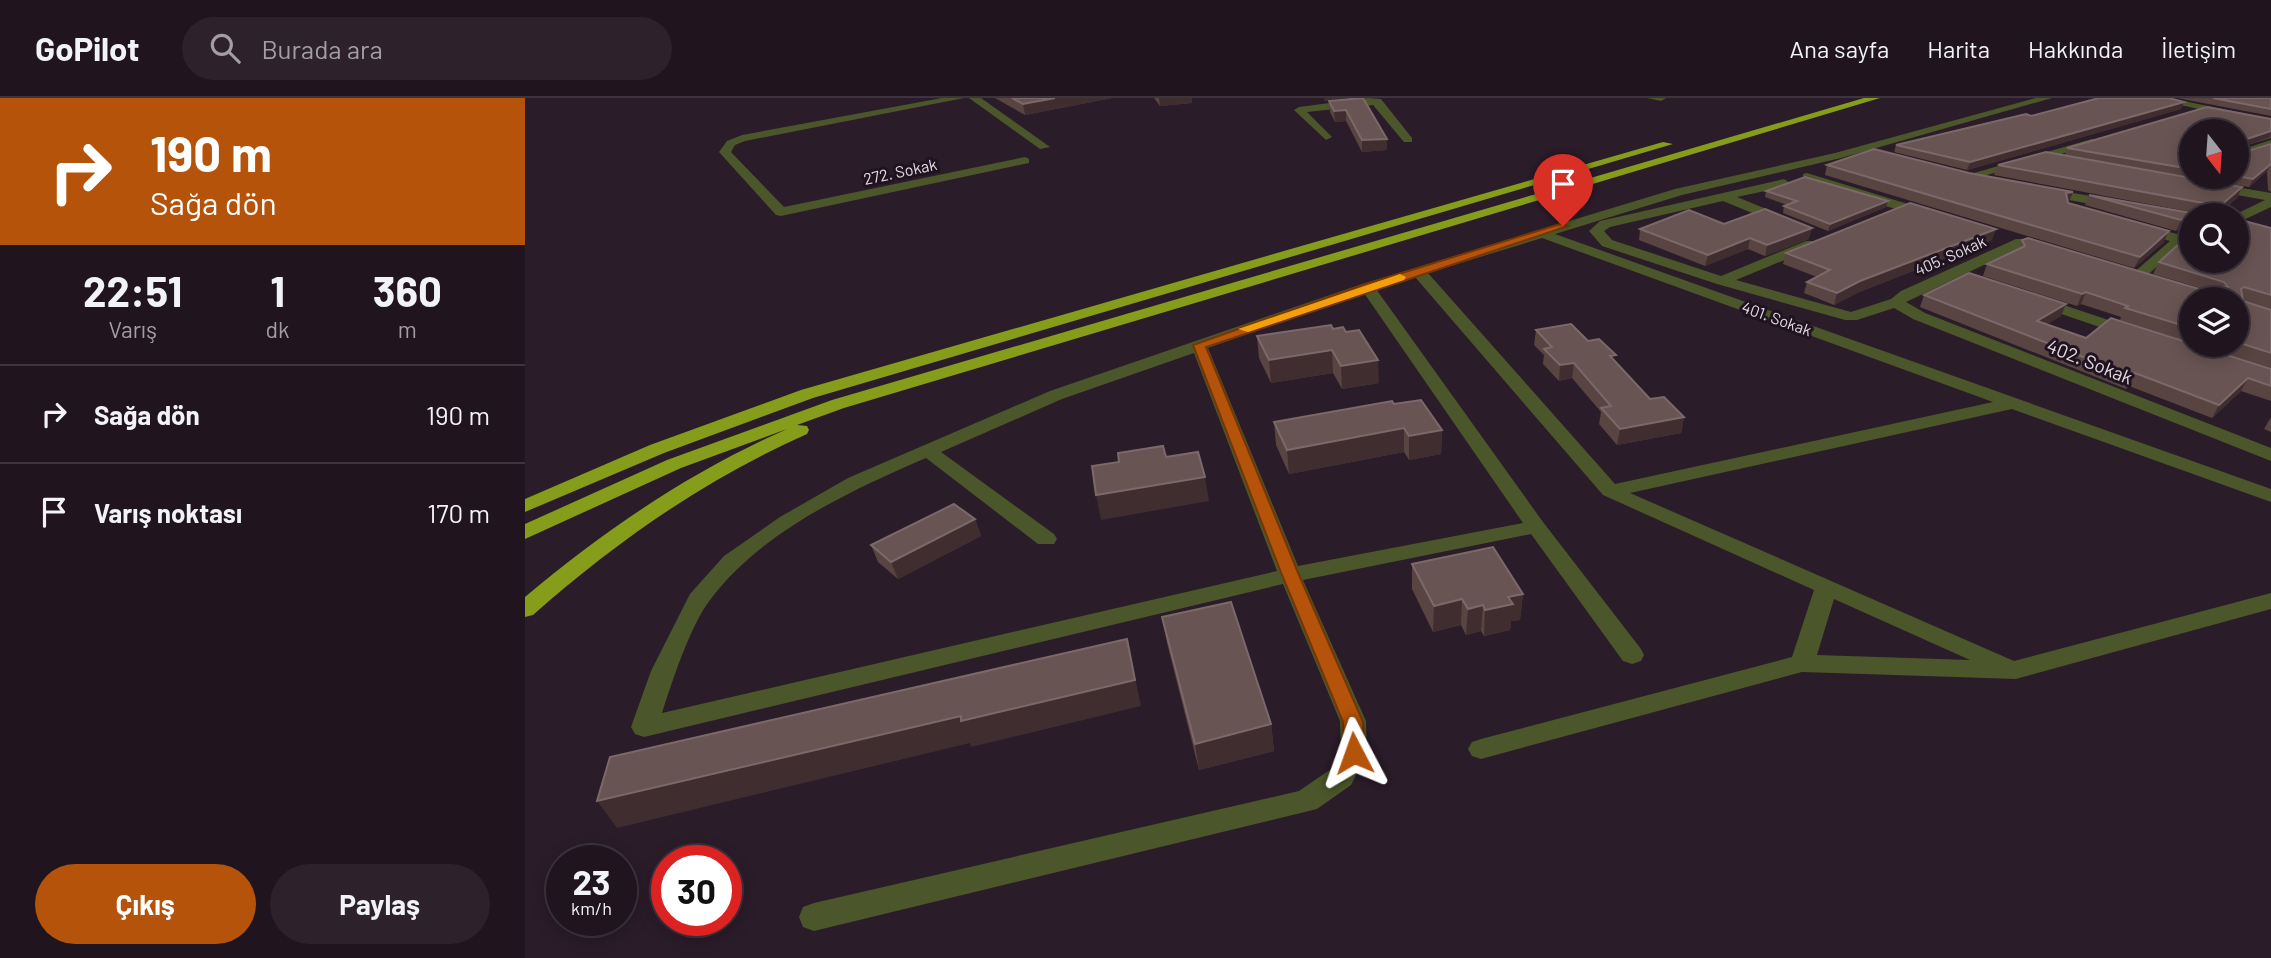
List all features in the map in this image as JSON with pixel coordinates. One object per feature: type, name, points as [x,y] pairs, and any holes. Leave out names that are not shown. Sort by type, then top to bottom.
[{"type":"highway","points":[[525,506],[620,463],[749,413],[807,394],[1831,98]]},
{"type":"highway","points":[[525,532],[674,464],[828,408],[995,356],[1875,98]]},
{"type":"highway","points":[[525,609],[621,530],[703,478],[781,438],[995,356]]},
{"type":"street","name":"272. Sokak","points":[[959,98],[742,138],[731,143],[725,152],[781,212],[1025,161]]},
{"type":"street","points":[[974,98],[1044,146]]},
{"type":"street","points":[[2154,98],[2271,122]]},
{"type":"street","points":[[1325,137],[1299,110],[1375,100],[1408,140]]},
{"type":"street","points":[[2013,122],[2049,105]]},
{"type":"street","points":[[1536,527],[1290,575],[644,727],[680,632],[698,599],[732,561],[787,521],[844,488],[927,450],[1056,396],[1199,345],[1367,287],[1540,233],[1679,192],[2049,105]]},
{"type":"street","points":[[2175,117],[2201,109]]},
{"type":"street","points":[[1725,197],[1807,177],[1937,135],[1988,129]]},
{"type":"street","points":[[1992,184],[1959,175],[2042,157],[2108,137]]},
{"type":"street","points":[[2249,151],[2271,143]]},
{"type":"street","points":[[2042,157],[2069,162]]},
{"type":"street","points":[[1807,177],[1943,219]]},
{"type":"street","points":[[2218,189],[2271,200]]},
{"type":"street","points":[[2099,216],[2032,193],[2125,206]]},
{"type":"street","points":[[1722,281],[1826,238],[1725,197]]},
{"type":"street","name":"405. Sokak","points":[[1725,197],[1605,224],[1596,231],[1607,243],[1722,281],[1851,317],[1895,302],[1952,273],[2027,244],[1995,235]]},
{"type":"street","points":[[2249,212],[2271,200]]},
{"type":"street","points":[[1878,218],[1904,208]]},
{"type":"street","points":[[2125,224],[2178,239]]},
{"type":"street","name":"401. Sokak","points":[[1540,233],[2271,496]]},
{"type":"street","points":[[2137,277],[2178,239]]},
{"type":"street","points":[[1419,272],[1610,491],[2016,670]]},
{"type":"street","points":[[1952,273],[1977,282]]},
{"type":"street","points":[[1367,287],[1536,527],[1632,655]]},
{"type":"street","points":[[2027,298],[2151,339]]},
{"type":"street","name":"402. Sokak","points":[[1895,302],[1919,316],[2271,455]]},
{"type":"street","points":[[814,917],[1307,801],[1341,777],[1354,753],[1353,722],[1290,575],[1199,345]]},
{"type":"street","points":[[1610,491],[2014,403]]},
{"type":"street","points":[[927,450],[1045,538]]},
{"type":"street","points":[[1802,663],[1826,588]]},
{"type":"street","points":[[1481,749],[1802,663],[2016,670],[2271,601]]},
{"type":"building","points":[[1012,98],[1055,98],[1023,104]]},
{"type":"building","points":[[1363,98],[1387,139],[1362,140],[1346,110],[1334,111],[1329,101]]},
{"type":"building","points":[[2099,98],[2169,98],[2184,102],[1970,162],[1896,145],[2026,114],[2031,116]]},
{"type":"building","points":[[2213,98],[2271,98],[2271,109]]},
{"type":"building","points":[[2207,107],[2271,119],[2271,131],[2249,138],[2249,119],[2179,119],[2179,167],[2067,148]]},
{"type":"building","points":[[2271,144],[2271,164],[2253,179],[2249,178],[2249,151]]},
{"type":"building","points":[[1874,149],[1969,173],[2073,192],[2066,193],[2068,203],[2169,231],[2140,257],[1827,165]]},
{"type":"building","points":[[2046,152],[2179,176],[2179,189],[2240,189],[2224,203],[2203,203],[1998,165]]},
{"type":"building","points":[[1805,177],[1888,201],[1830,224],[1784,206],[1797,201],[1766,191]]},
{"type":"building","points":[[2089,195],[2179,211],[2179,219]]},
{"type":"building","points":[[1910,203],[1996,229],[1860,281],[1837,293],[1807,282],[1830,270],[1786,253]]},
{"type":"building","points":[[1765,209],[1812,228],[1767,245],[1750,238],[1708,255],[1640,229],[1689,210],[1724,224]]},
{"type":"building","points":[[2249,222],[2271,228],[2271,295],[2249,287],[2228,287],[2224,282],[2195,273],[2249,273]]},
{"type":"building","points":[[2028,238],[2192,287],[2179,287],[2179,324],[2125,308],[2128,306],[2086,292],[2082,294],[1987,264],[2025,246],[2022,240]]},
{"type":"building","points":[[2179,244],[2179,268],[2159,262]]},
{"type":"building","points":[[1969,273],[2066,304],[2037,321],[2086,338],[2111,318],[2179,340],[2179,357],[2233,357],[2271,369],[2271,386],[2248,378],[2219,405],[2135,373],[2132,376],[1924,295]]},
{"type":"building","points":[[2249,303],[2271,310],[2271,353],[2249,346]]},
{"type":"building","points":[[1571,324],[1588,341],[1599,339],[1616,355],[1610,356],[1650,399],[1664,397],[1684,417],[1620,429],[1601,408],[1611,406],[1574,363],[1560,365],[1544,349],[1552,347],[1536,330]]},
{"type":"building","points":[[1331,325],[1333,329],[1343,327],[1346,332],[1359,330],[1378,360],[1341,366],[1332,350],[1269,360],[1257,336]]},
{"type":"building","points":[[1421,400],[1442,430],[1409,436],[1404,428],[1287,450],[1274,422],[1392,401],[1394,404]]},
{"type":"building","points":[[1163,446],[1166,457],[1198,452],[1205,477],[1096,495],[1092,466],[1119,462],[1118,453]]},
{"type":"building","points":[[954,504],[975,519],[891,562],[871,545]]},
{"type":"building","points":[[1493,547],[1523,594],[1508,597],[1513,604],[1485,610],[1483,605],[1468,609],[1462,599],[1434,606],[1412,564]]},
{"type":"building","points":[[1231,602],[1271,724],[1195,744],[1162,617]]},
{"type":"building","points":[[1127,639],[1135,680],[961,721],[961,716],[597,801],[610,757]]},
{"type":"slow traffic","points":[[1244,329],[1400,277]]},
{"type":"route","points":[[1354,753],[1353,722],[1290,575],[1199,345],[1367,287],[1563,226]]}]
